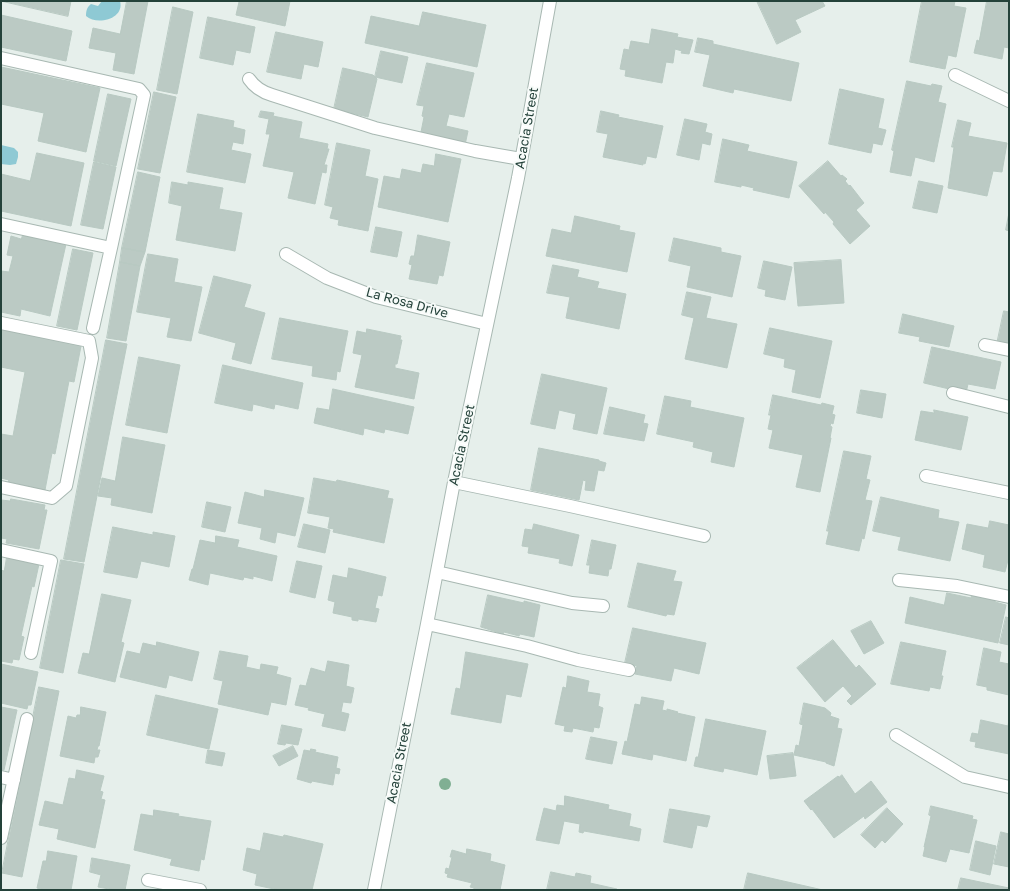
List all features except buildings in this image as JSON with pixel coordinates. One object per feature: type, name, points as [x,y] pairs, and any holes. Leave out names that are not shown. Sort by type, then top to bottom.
[{"type":"street","name":"Acacia Street","points":[[374,890],[454,482],[521,159],[550,1]]},
{"type":"street","points":[[1,58],[139,89],[144,95],[93,328]]},
{"type":"street","points":[[955,75],[1009,101]]},
{"type":"street","points":[[249,79],[252,84],[261,91],[375,128],[475,151],[521,159]]},
{"type":"street","points":[[1,224],[111,248]]},
{"type":"street","name":"La Rosa Drive","points":[[286,254],[326,278],[376,297],[487,324]]},
{"type":"street","points":[[1,323],[89,341],[92,358],[66,486],[52,498],[1,487]]},
{"type":"street","points":[[985,345],[1009,350]]},
{"type":"street","points":[[953,394],[1009,407]]},
{"type":"street","points":[[926,476],[1009,493]]},
{"type":"street","points":[[454,482],[562,504],[704,536]]},
{"type":"street","points":[[1,550],[51,561],[31,653]]},
{"type":"street","points":[[437,572],[572,603],[603,606]]},
{"type":"street","points":[[899,580],[957,586],[1009,597]]},
{"type":"street","points":[[427,624],[527,646],[578,660],[629,670]]},
{"type":"street","points":[[1,838],[27,719]]},
{"type":"street","points":[[896,735],[965,777],[1009,787]]},
{"type":"street","points":[[1,777],[14,780]]},
{"type":"street","points":[[148,880],[200,890]]},
{"type":"water","points":[[102,1],[120,1],[118,12],[109,19],[103,20],[91,19],[86,16],[87,9],[91,4],[98,6]]},
{"type":"water","points":[[1,145],[14,148],[18,152],[16,164],[1,164]]}]
